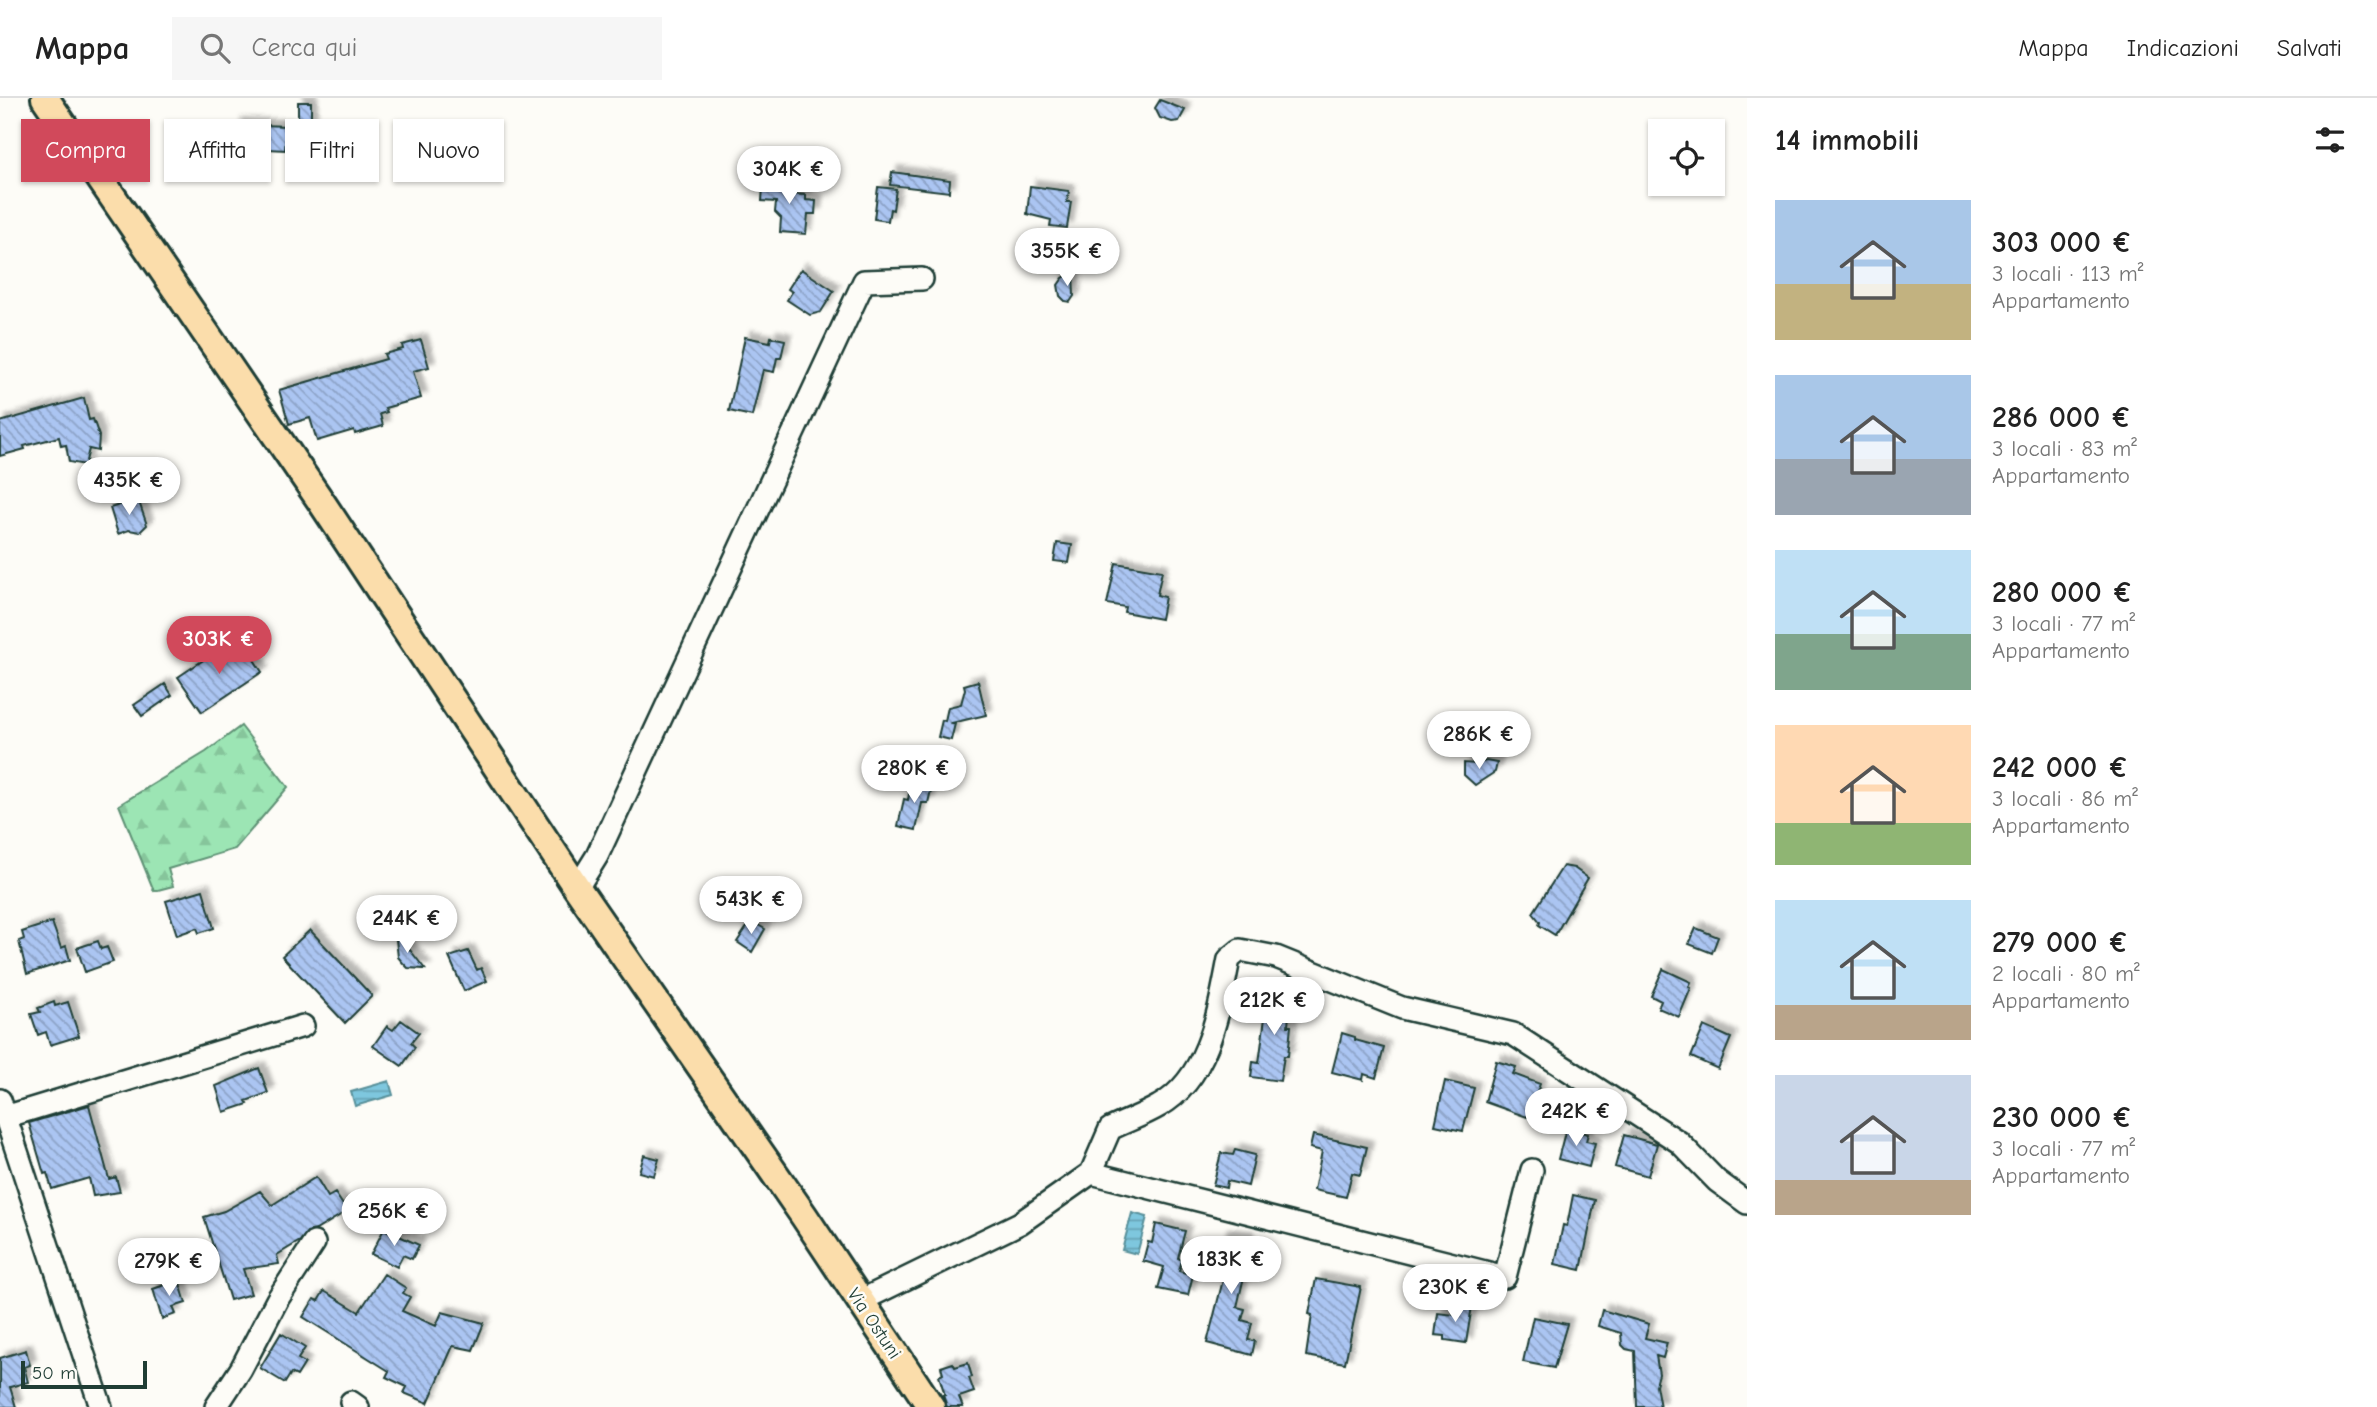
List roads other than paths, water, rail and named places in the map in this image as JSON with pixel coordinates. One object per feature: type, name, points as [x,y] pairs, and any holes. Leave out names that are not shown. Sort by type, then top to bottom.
[{"type":"main road","name":"Via Ostuni","points":[[45,98],[328,512],[576,888],[804,1216],[931,1407]]},
{"type":"street","points":[[576,888],[597,856],[864,281],[922,279]]},
{"type":"street","points":[[860,1301],[1020,1223],[1091,1173],[1110,1129],[1161,1105],[1184,1086],[1206,1051],[1221,1000],[1228,959],[1240,950],[1276,957],[1402,1008],[1513,1034],[1679,1142],[1717,1181],[1747,1203]]},
{"type":"street","points":[[101,1407],[3,1109],[303,1026]]},
{"type":"street","points":[[1091,1173],[1505,1277],[1532,1170]]},
{"type":"street","points":[[216,1407],[241,1369],[277,1300],[314,1243]]},
{"type":"water","points":[[389,1081],[393,1095],[355,1106],[351,1092]]},
{"type":"water","points":[[1132,1213],[1147,1217],[1137,1254],[1122,1250]]}]
